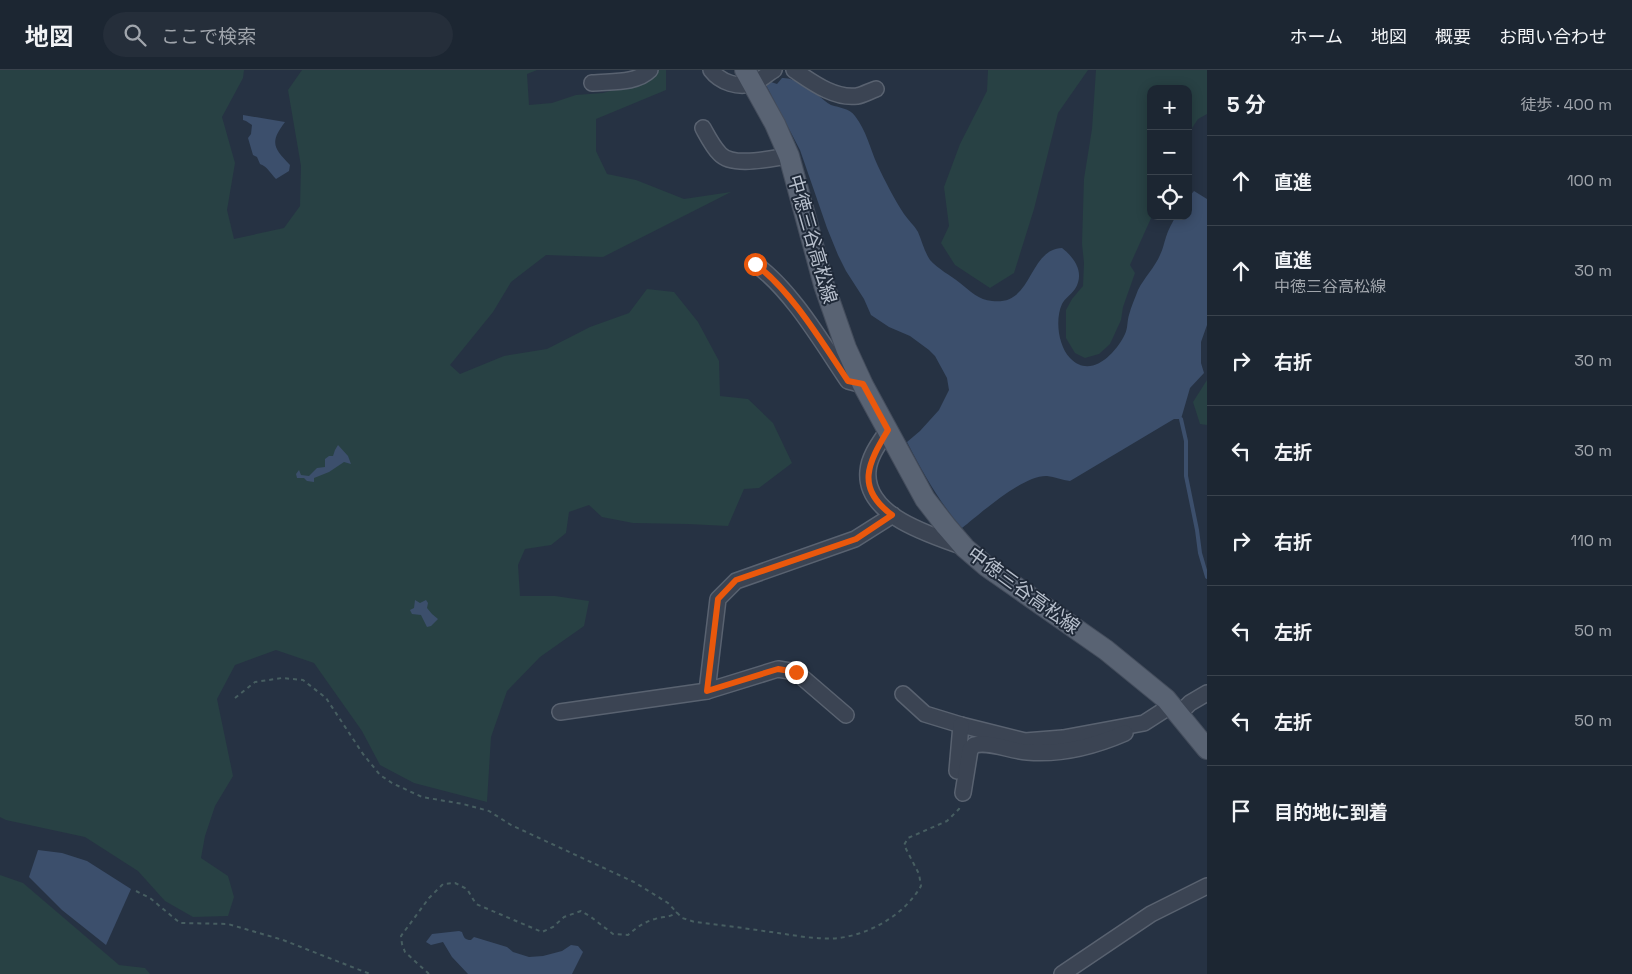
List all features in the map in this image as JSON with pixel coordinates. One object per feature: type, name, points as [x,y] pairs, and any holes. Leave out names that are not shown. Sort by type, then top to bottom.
[{"type":"main road","name":"中徳三谷高松線","points":[[749,77],[775,124],[789,156],[824,285],[846,348],[863,384],[925,499],[965,548],[986,566],[1106,650],[1166,699],[1207,749]]},
{"type":"street","points":[[592,83],[637,79],[646,75],[650,70]]},
{"type":"street","points":[[710,70],[716,77],[727,82],[742,85],[749,77],[774,70]]},
{"type":"street","points":[[794,70],[818,86],[840,95],[856,96],[876,89]]},
{"type":"street","points":[[703,128],[721,156],[733,161],[763,160],[789,156]]},
{"type":"street","points":[[755,264],[769,274],[791,300],[848,381],[863,384]]},
{"type":"street","points":[[888,430],[875,451],[868,471],[870,488],[880,506],[892,515],[924,532],[965,548]]},
{"type":"street","points":[[707,691],[718,599],[736,580],[856,539],[892,515]]},
{"type":"street","points":[[560,712],[707,691],[778,669],[796,672],[846,715]]},
{"type":"street","points":[[963,793],[970,750],[974,745],[987,744],[1027,752],[1078,749],[1123,734],[1190,703],[1207,693]]},
{"type":"street","points":[[902,694],[925,714],[1025,741],[1063,738],[1144,723]]},
{"type":"street","points":[[961,725],[956,781],[957,787],[963,793]]},
{"type":"street","points":[[1062,974],[1151,914],[1207,886]]},
{"type":"path","points":[[235,698],[255,682],[282,678],[303,680],[326,698],[363,754],[380,776],[392,784],[422,797],[463,804],[489,811],[511,825],[634,882],[668,903],[682,918],[694,922],[804,936],[839,938],[866,931],[890,919],[914,899],[921,886],[918,874],[904,845],[908,838],[947,821],[959,809],[963,793]]},
{"type":"path","points":[[429,974],[405,952],[401,936],[429,898],[443,884],[455,882],[467,889],[476,904],[542,932],[553,927],[564,916],[581,912],[591,917],[613,934],[628,935],[640,925],[656,918],[672,916],[678,912]]},
{"type":"path","points":[[136,891],[150,898],[180,923],[228,924],[284,940],[370,974]]},
{"type":"green space","points":[[0,70],[244,70],[243,78],[222,117],[235,163],[227,210],[234,239],[284,228],[300,206],[301,166],[288,90],[302,70],[537,70],[527,74],[529,105],[552,103],[576,95],[603,93],[652,79],[659,70],[666,70],[666,90],[596,119],[596,151],[607,174],[636,180],[684,199],[731,192],[603,257],[546,255],[511,282],[493,312],[450,365],[460,374],[504,356],[547,349],[590,327],[629,313],[647,289],[674,292],[698,322],[719,361],[720,396],[748,399],[773,423],[792,463],[759,488],[744,489],[728,526],[633,523],[602,517],[589,505],[569,512],[566,533],[551,545],[525,549],[518,565],[520,596],[555,596],[589,601],[584,626],[540,657],[507,691],[491,737],[487,802],[414,783],[380,765],[362,731],[314,663],[276,650],[235,665],[217,699],[233,776],[215,806],[205,836],[201,858],[228,876],[234,897],[228,916],[193,917],[165,901],[138,871],[85,837],[6,820],[0,817]]},
{"type":"green space","points":[[988,70],[1088,70],[1058,113],[1034,209],[1014,273],[990,288],[955,265],[941,243],[949,226],[944,187],[960,144],[987,91]]},
{"type":"green space","points":[[1096,70],[1207,70],[1207,114],[1198,119],[1192,128],[1192,85],[1147,85],[1147,220],[1150,220],[1130,265],[1135,273],[1123,307],[1121,320],[1110,344],[1099,354],[1085,358],[1075,353],[1066,338],[1066,310],[1083,286],[1084,179],[1092,129]]},
{"type":"green space","points":[[1207,380],[1207,425],[1200,424],[1193,402]]},
{"type":"green space","points":[[0,875],[23,883],[119,965],[145,968],[150,974],[0,974]]},
{"type":"water","points":[[782,78],[792,79],[830,104],[853,113],[865,133],[890,190],[904,214],[918,232],[930,260],[975,295],[992,301],[1006,300],[1016,295],[1023,287],[1042,258],[1051,251],[1062,248],[1067,252],[1077,266],[1079,277],[1075,289],[1062,304],[1058,324],[1060,339],[1066,353],[1078,364],[1094,365],[1109,356],[1116,349],[1126,332],[1128,317],[1138,290],[1158,259],[1174,220],[1192,220],[1192,193],[1194,191],[1207,199],[1207,325],[1201,342],[1201,363],[1204,373],[1190,388],[1181,419],[1174,419],[1070,481],[1047,476],[1037,477],[1026,482],[1003,496],[962,528],[932,487],[907,442],[939,410],[949,390],[947,378],[935,356],[929,350],[910,336],[889,327],[871,315],[864,299],[838,255],[800,150],[766,85],[771,82],[777,84]]},
{"type":"water","points":[[243,115],[285,122],[275,140],[280,154],[290,165],[289,171],[276,179],[267,168],[260,164],[257,157],[253,155],[248,138],[251,134],[252,125],[243,120]]},
{"type":"water","points":[[338,445],[348,456],[351,464],[344,462],[329,472],[314,478],[314,482],[307,481],[304,478],[297,478],[296,474],[299,470],[301,475],[309,476],[317,468],[325,467],[325,459],[333,456]]},
{"type":"water","points":[[415,600],[420,603],[426,600],[428,603],[427,608],[438,619],[431,626],[427,627],[421,615],[412,614],[410,610],[414,608]]},
{"type":"water","points":[[38,850],[62,853],[87,861],[131,889],[106,945],[62,910],[29,877]]},
{"type":"water","points":[[462,932],[467,940],[471,940],[474,937],[507,947],[513,952],[529,957],[543,956],[562,951],[571,945],[578,946],[583,952],[572,974],[468,974],[452,957],[443,942],[431,945],[426,942],[432,934]]},
{"type":"waterway","points":[[1181,419],[1186,441],[1186,476],[1200,553],[1207,577]]},
{"type":"route","points":[[755,264],[769,274],[791,300],[848,381],[863,384],[888,430],[875,451],[868,471],[870,488],[880,506],[892,515],[856,539],[736,580],[718,599],[707,691],[778,669],[796,672]]}]
